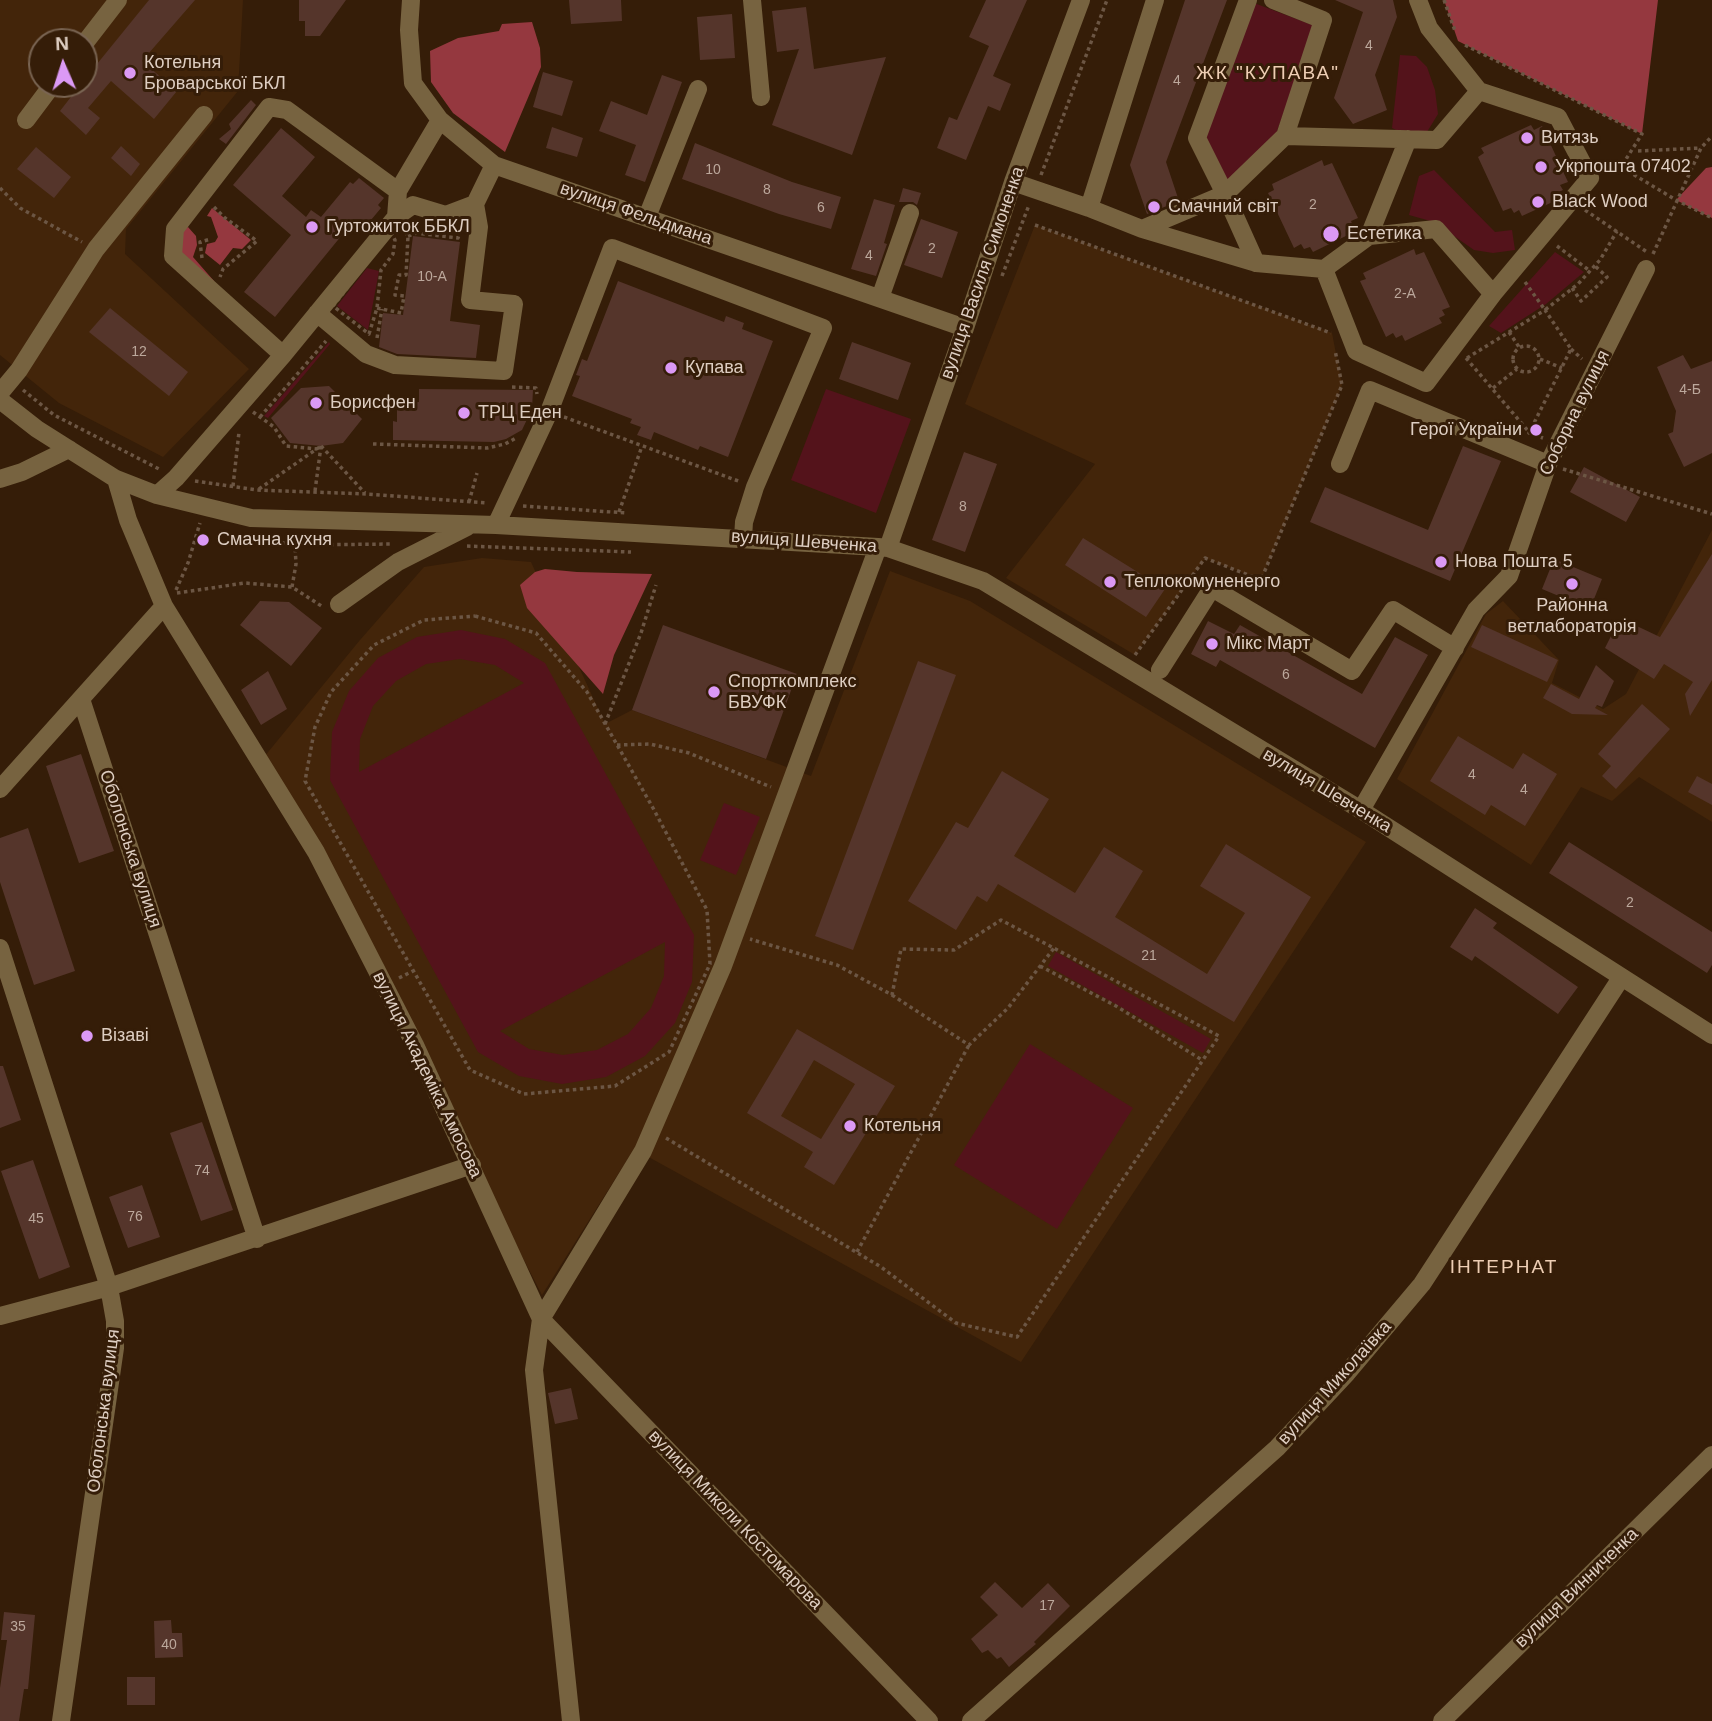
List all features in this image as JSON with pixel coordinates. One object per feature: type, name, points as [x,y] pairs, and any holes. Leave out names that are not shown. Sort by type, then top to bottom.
[{"type":"street","points":[[96,28],[118,0]]},
{"type":"street","name":"вулиця Фельдмана","points":[[411,0],[409,30],[413,83],[440,120],[494,165],[965,328]]},
{"type":"street","points":[[752,0],[761,97]]},
{"type":"street","name":"вулиця Василя Симоненка","points":[[541,1319],[643,1151],[734,934],[965,328],[1013,182],[1081,0]]},
{"type":"street","points":[[1089,208],[1155,0]]},
{"type":"street","points":[[1248,0],[1197,138],[1256,263]]},
{"type":"street","points":[[1142,229],[1225,194],[1285,136],[1323,20],[1273,0]]},
{"type":"street","points":[[1324,269],[1356,351],[1426,383],[1493,294],[1579,205],[1590,178],[1558,117],[1479,91],[1429,28],[1418,0]]},
{"type":"street","points":[[647,217],[698,89]]},
{"type":"street","points":[[1285,136],[1437,140],[1479,91]]},
{"type":"street","points":[[26,120],[42,98]]},
{"type":"street","points":[[283,355],[216,284],[173,256],[174,229],[269,107],[287,110],[398,191]]},
{"type":"street","points":[[6,386],[96,249],[204,115]]},
{"type":"street","points":[[396,217],[398,191],[440,120]]},
{"type":"street","points":[[1369,236],[1408,139]]},
{"type":"street","points":[[317,313],[366,354],[395,365],[504,371],[514,304],[470,300],[479,227],[475,204],[494,165]]},
{"type":"street","points":[[1013,182],[1142,229],[1256,263],[1324,269],[1369,236],[1436,229],[1493,294]]},
{"type":"street","points":[[157,495],[176,478],[283,355],[396,217],[413,205],[446,215],[475,204]]},
{"type":"street","points":[[880,298],[910,213]]},
{"type":"street","points":[[496,525],[549,412],[612,248],[823,328],[755,487],[744,522],[743,538]]},
{"type":"street","name":"Соборна вулиця","points":[[1361,810],[1476,610],[1509,576],[1548,464],[1649,263]]},
{"type":"street","points":[[1340,464],[1370,390],[1548,464]]},
{"type":"street","name":"вулиця Шевченка","points":[[0,400],[37,429],[116,479],[157,495],[251,518],[496,525],[883,547],[983,582],[1361,810],[1712,1035]]},
{"type":"street","points":[[0,479],[22,472],[69,449]]},
{"type":"street","name":"вулиця Академіка Амосова","points":[[116,479],[128,520],[316,852],[415,1045],[541,1319]]},
{"type":"street","points":[[339,604],[398,562],[470,525]]},
{"type":"street","points":[[1160,670],[1212,588],[1352,671],[1394,610],[1455,648]]},
{"type":"street","points":[[0,789],[173,601]]},
{"type":"street","name":"Оболонська вулиця","points":[[81,699],[257,1239]]},
{"type":"street","name":"Оболонська вулиця","points":[[1,954],[109,1287],[115,1321],[115,1348],[61,1721]]},
{"type":"street","name":"вулиця Миколаївка","points":[[971,1721],[1278,1448],[1347,1373],[1422,1284],[1621,978]]},
{"type":"street","points":[[0,1316],[109,1287],[471,1166]]},
{"type":"street","points":[[541,1319],[534,1370],[571,1721]]},
{"type":"street","name":"вулиця Миколи Костомарова","points":[[541,1319],[929,1721]]},
{"type":"street","name":"вулиця Винниченка","points":[[1442,1721],[1712,1455]]},
{"type":"path","points":[[1039,180],[1107,0]]},
{"type":"path","points":[[1578,218],[1579,205],[1617,231],[1649,263],[1701,148],[1712,136]]},
{"type":"path","points":[[1638,151],[1701,148]]},
{"type":"path","points":[[0,188],[20,208],[96,249]]},
{"type":"path","points":[[202,195],[225,218],[257,241],[223,270],[216,284]]},
{"type":"path","points":[[1000,282],[1029,205]]},
{"type":"path","points":[[1035,225],[1332,333]]},
{"type":"path","points":[[1467,359],[1545,310],[1572,288],[1601,260],[1617,231]]},
{"type":"path","points":[[391,232],[395,240],[393,254],[382,270],[378,339],[369,334],[333,306],[391,232]]},
{"type":"path","points":[[380,309],[401,313],[404,296],[395,295],[399,275],[406,275],[408,236]]},
{"type":"path","points":[[1563,236],[1555,245],[1590,271]]},
{"type":"path","points":[[202,261],[201,242],[211,239]]},
{"type":"path","points":[[1572,288],[1581,300],[1607,277],[1595,265]]},
{"type":"path","points":[[211,269],[216,284]]},
{"type":"path","points":[[1515,291],[1524,280],[1571,349],[1518,452]]},
{"type":"path","points":[[369,334],[380,309]]},
{"type":"path","points":[[1509,332],[1519,347]]},
{"type":"path","points":[[260,417],[327,340]]},
{"type":"path","points":[[1517,369],[1513,357],[1519,347],[1525,345],[1534,348],[1539,359],[1562,368]]},
{"type":"path","points":[[1160,670],[1135,655],[1205,558],[1261,580],[1342,385],[1335,346]]},
{"type":"path","points":[[1462,352],[1529,433]]},
{"type":"path","points":[[1517,369],[1529,372],[1536,367],[1539,359]]},
{"type":"path","points":[[1493,388],[1517,369]]},
{"type":"path","points":[[6,386],[54,415],[176,478],[257,490],[366,494],[633,513]]},
{"type":"path","points":[[510,387],[536,388],[538,397]]},
{"type":"path","points":[[247,408],[274,427],[286,446],[319,448],[366,494]]},
{"type":"path","points":[[549,412],[755,487]]},
{"type":"path","points":[[373,443],[487,448],[505,444],[522,432]]},
{"type":"path","points":[[619,512],[642,446]]},
{"type":"path","points":[[257,490],[319,448]]},
{"type":"path","points":[[315,491],[319,448]]},
{"type":"path","points":[[1548,464],[1712,514]]},
{"type":"path","points":[[469,502],[477,473]]},
{"type":"path","points":[[173,601],[201,524],[190,521]]},
{"type":"path","points":[[249,537],[295,545],[395,544]]},
{"type":"path","points":[[292,587],[296,564],[295,545]]},
{"type":"path","points":[[431,545],[632,552]]},
{"type":"path","points":[[173,601],[245,583],[292,587],[327,610],[339,604]]},
{"type":"path","points":[[169,584],[173,601]]},
{"type":"path","points":[[605,724],[641,633],[656,585]]},
{"type":"path","points":[[475,617],[536,633],[587,692],[617,745],[707,909],[710,964],[669,1052],[615,1086],[524,1094],[470,1070],[305,782],[315,727],[331,692],[374,645],[424,620],[475,617]]},
{"type":"path","points":[[1125,649],[1160,670]]},
{"type":"path","points":[[617,745],[650,744],[689,753],[786,793]]},
{"type":"path","points":[[653,1129],[881,1267],[956,1324],[1017,1337],[1219,1036],[1001,920],[954,950],[901,949],[892,995]]},
{"type":"path","points":[[734,934],[837,965],[892,995],[970,1045]]},
{"type":"path","points":[[857,1253],[970,1045],[1008,1008],[1054,948]]},
{"type":"path","points":[[1040,966],[1116,1006],[1202,1060]]},
{"type":"shaded area","points":[[0,0],[243,0],[238,91],[126,229],[125,254],[249,369],[163,457],[59,403],[0,355]]},
{"type":"shaded area","points":[[1444,0],[1658,0],[1642,134],[1458,41]]},
{"type":"shaded area","points":[[1254,3],[1315,26],[1275,137],[1228,183],[1205,138]]},
{"type":"shaded area","points":[[532,22],[540,48],[541,67],[505,152],[453,113],[431,82],[430,51],[458,38],[499,31],[502,24]]},
{"type":"shaded area","points":[[1400,55],[1416,56],[1427,67],[1435,90],[1438,114],[1427,132],[1411,137],[1392,128]]},
{"type":"shaded area","points":[[1712,167],[1712,218],[1676,200],[1706,168]]},
{"type":"shaded area","points":[[1434,170],[1495,232],[1512,230],[1515,250],[1493,253],[1474,250],[1434,222],[1409,215],[1419,176]]},
{"type":"shaded area","points":[[212,208],[251,240],[242,249],[233,248],[220,265],[205,253],[207,244],[215,242],[218,237],[211,217],[207,216]]},
{"type":"shaded area","points":[[1035,225],[1332,333],[1342,385],[1261,580],[1205,558],[1135,655],[1006,578],[1095,464],[965,404]]},
{"type":"shaded area","points":[[188,227],[196,236],[197,245],[193,257],[214,281],[213,287],[178,254],[178,231]]},
{"type":"shaded area","points":[[1555,252],[1584,272],[1546,304],[1501,333],[1489,326]]},
{"type":"shaded area","points":[[367,268],[379,271],[368,330],[337,306]]},
{"type":"shaded area","points":[[329,342],[268,418],[264,416]]},
{"type":"shaded area","points":[[826,389],[911,419],[876,513],[791,480]]},
{"type":"shaded area","points":[[1712,530],[1712,822],[1639,777],[1612,801],[1581,787],[1531,865],[1397,779],[1486,614],[1503,601],[1559,660],[1552,683],[1603,709],[1626,694]]},
{"type":"shaded area","points":[[482,558],[531,562],[605,724],[632,710],[811,776],[890,571],[970,601],[1366,842],[1021,1362],[634,1149],[542,1295],[264,757],[424,567]]},
{"type":"shaded area","points":[[545,569],[652,574],[614,655],[603,694],[527,608],[520,585],[535,572]]},
{"type":"shaded area","points":[[461,630],[505,639],[545,663],[694,935],[692,982],[675,1023],[645,1056],[606,1077],[562,1084],[519,1076],[478,1052],[330,780],[332,732],[349,691],[378,658],[417,637]],"holes":[[[460,659],[495,665],[524,683],[359,772],[360,739],[373,706],[396,681],[426,664]],[[665,942],[664,976],[651,1008],[628,1034],[597,1050],[563,1055],[529,1049],[500,1031]]]},
{"type":"shaded area","points":[[724,803],[760,817],[736,875],[700,860]]},
{"type":"shaded area","points":[[1056,952],[1211,1039],[1203,1053],[1048,966]]},
{"type":"shaded area","points":[[1030,1044],[1133,1108],[1057,1229],[954,1165]]},
{"type":"building","points":[[149,0],[195,0],[142,61],[177,91],[154,119],[111,81],[98,96],[98,63]]},
{"type":"building","points":[[299,0],[346,0],[320,36],[305,36],[305,21],[299,21]]},
{"type":"building","points":[[569,0],[621,0],[622,21],[571,24]]},
{"type":"building","points":[[986,0],[1027,0],[993,76],[1011,84],[1000,111],[988,106],[966,160],[937,148],[949,117],[957,120],[989,46],[969,37]]},
{"type":"building","points":[[1185,0],[1227,0],[1166,162],[1179,201],[1147,214],[1130,165]]},
{"type":"building","points":[[1335,0],[1393,0],[1397,17],[1375,75],[1387,110],[1353,124],[1334,98],[1363,12]]},
{"type":"building","points":[[806,7],[814,69],[886,57],[852,155],[772,125],[799,49],[777,52],[772,11]]},
{"type":"building","points":[[732,14],[735,58],[700,60],[697,17]]},
{"type":"building","points":[[543,72],[573,81],[562,116],[533,107]]},
{"type":"building","points":[[662,75],[682,82],[645,182],[625,175],[636,145],[599,131],[611,101],[647,115]]},
{"type":"building","points":[[70,98],[97,98],[88,108],[100,118],[86,135],[60,111]]},
{"type":"building","points":[[251,100],[256,105],[226,144],[219,139],[231,129],[229,124]]},
{"type":"building","points":[[1531,125],[1534,130],[1542,126],[1568,182],[1560,185],[1563,190],[1557,193],[1557,200],[1522,216],[1519,210],[1514,213],[1511,208],[1503,211],[1478,157],[1484,153],[1481,148]]},
{"type":"building","points":[[552,127],[583,138],[577,157],[546,148]]},
{"type":"building","name":"Гуртожиток ББКЛ","points":[[281,128],[315,157],[282,196],[306,217],[311,210],[321,217],[350,182],[353,184],[359,178],[384,198],[378,205],[381,208],[361,232],[351,224],[275,317],[244,292],[291,235],[233,185]]},
{"type":"building","points":[[695,143],[792,182],[841,197],[831,229],[779,214],[682,179]]},
{"type":"building","points":[[121,146],[140,164],[131,176],[111,158]]},
{"type":"building","points":[[36,147],[71,177],[54,198],[17,169]]},
{"type":"building","points":[[1322,160],[1324,166],[1332,163],[1358,218],[1351,221],[1353,226],[1347,229],[1350,234],[1313,252],[1310,247],[1304,249],[1301,244],[1294,248],[1268,193],[1274,190],[1272,184]]},
{"type":"building","points":[[903,188],[921,193],[917,205],[913,202],[899,202]]},
{"type":"building","points":[[874,199],[895,205],[884,243],[887,244],[876,276],[851,269]]},
{"type":"building","points":[[921,219],[958,232],[942,278],[904,265]]},
{"type":"building","points":[[413,236],[460,242],[450,321],[480,325],[476,358],[397,354],[379,347],[383,313],[403,315]]},
{"type":"building","points":[[1414,249],[1416,255],[1424,252],[1450,307],[1442,310],[1445,315],[1439,318],[1442,323],[1405,341],[1402,335],[1396,338],[1393,333],[1386,337],[1360,281],[1366,279],[1363,273]]},
{"type":"building","name":"Купава","points":[[618,281],[724,322],[726,316],[744,323],[742,329],[773,341],[728,457],[700,446],[698,450],[654,432],[651,440],[637,435],[641,427],[630,423],[632,419],[572,396],[580,376],[576,375],[582,359],[587,361]]},
{"type":"building","points":[[110,308],[188,372],[169,396],[89,332]]},
{"type":"building","points":[[852,342],[911,363],[898,400],[839,379]]},
{"type":"building","points":[[1683,355],[1691,369],[1712,361],[1712,453],[1684,467],[1668,434],[1673,432],[1676,411],[1657,367]]},
{"type":"building","name":"Борисфен","points":[[329,386],[362,419],[343,443],[321,446],[290,443],[271,418],[301,388]]},
{"type":"building","name":"ТРЦ Еден","points":[[419,389],[533,390],[532,409],[522,430],[494,442],[393,440],[393,421],[397,422],[397,401],[419,402]]},
{"type":"building","points":[[1463,446],[1501,461],[1450,581],[1310,522],[1325,487],[1428,530]]},
{"type":"building","points":[[964,452],[997,464],[965,552],[932,540]]},
{"type":"building","points":[[1584,467],[1640,497],[1626,522],[1570,492]]},
{"type":"building","points":[[1083,538],[1165,589],[1146,617],[1065,565]]},
{"type":"building","points":[[1712,554],[1712,680],[1690,716],[1685,694],[1693,682],[1664,664],[1654,679],[1605,648],[1622,619],[1660,637]]},
{"type":"building","name":"Районна ветлабораторія","points":[[1554,559],[1602,579],[1590,609],[1542,589]]},
{"type":"building","points":[[260,601],[289,602],[322,628],[291,666],[240,625]]},
{"type":"building","points":[[1208,621],[1234,634],[1240,625],[1362,694],[1395,637],[1428,655],[1375,748],[1220,660],[1216,667],[1191,654]]},
{"type":"building","name":"Спорткомплекс БВУФК","points":[[663,625],[797,674],[766,759],[632,710]]},
{"type":"building","points":[[1482,625],[1558,660],[1547,682],[1471,647]]},
{"type":"building","points":[[918,661],[956,675],[853,950],[815,936]]},
{"type":"building","points":[[1596,665],[1614,681],[1602,707],[1597,705],[1595,708],[1608,715],[1572,714],[1543,698],[1551,684],[1579,699]]},
{"type":"building","points":[[268,671],[287,709],[261,725],[241,690]]},
{"type":"building","points":[[1642,704],[1670,729],[1616,789],[1602,776],[1611,766],[1598,754]]},
{"type":"building","points":[[1458,736],[1513,769],[1523,753],[1557,774],[1525,826],[1491,805],[1485,815],[1430,781]]},
{"type":"building","points":[[81,754],[114,851],[79,863],[46,766]]},
{"type":"building","points":[[1002,771],[1049,799],[1014,856],[1075,893],[1104,847],[1143,871],[1115,917],[1207,974],[1245,913],[1200,886],[1226,844],[1311,897],[1234,1022],[998,884],[987,902],[977,896],[956,930],[908,901],[956,822],[968,828]]},
{"type":"building","points":[[1697,776],[1712,784],[1712,805],[1688,792]]},
{"type":"building","points":[[28,828],[75,971],[34,985],[0,882],[0,838]]},
{"type":"building","points":[[1569,842],[1712,932],[1712,965],[1707,973],[1549,873]]},
{"type":"building","points":[[1475,908],[1497,923],[1493,928],[1578,987],[1558,1014],[1475,956],[1472,961],[1450,947]]},
{"type":"building","points":[[797,1029],[895,1086],[834,1185],[804,1167],[813,1152],[747,1113]],"holes":[[[814,1060],[855,1084],[821,1139],[781,1116]]]},
{"type":"building","points":[[0,1066],[3,1066],[21,1120],[0,1128]]},
{"type":"building","points":[[202,1122],[233,1210],[201,1221],[170,1133]]},
{"type":"building","points":[[33,1160],[70,1267],[39,1279],[1,1171]]},
{"type":"building","points":[[142,1185],[160,1237],[128,1248],[109,1197]]},
{"type":"building","points":[[571,1388],[578,1419],[555,1424],[548,1393]]},
{"type":"building","points":[[995,1582],[1022,1608],[1048,1583],[1070,1606],[1034,1642],[1036,1644],[1009,1667],[1001,1657],[997,1659],[988,1650],[982,1653],[971,1639],[998,1615],[980,1597]]},
{"type":"building","points":[[4,1612],[35,1615],[28,1689],[24,1689],[19,1721],[0,1721],[0,1688],[7,1640],[1,1640]]},
{"type":"building","points":[[171,1620],[172,1633],[182,1633],[183,1657],[155,1658],[154,1621]]},
{"type":"building","points":[[127,1677],[155,1677],[155,1705],[127,1705]]},
{"type":"place","name":"Котельня Броварської БКЛ","points":[[130,73]]},
{"type":"place","name":"Витязь","points":[[1527,138]]},
{"type":"place","name":"Укрпошта 07402","points":[[1541,167]]},
{"type":"place","name":"Black Wood","points":[[1538,202]]},
{"type":"place","name":"Смачний світ","points":[[1154,207]]},
{"type":"place","name":"Гуртожиток ББКЛ","points":[[312,227]]},
{"type":"place","name":"Естетика","points":[[1331,234]]},
{"type":"place","name":"Купава","points":[[671,368]]},
{"type":"place","name":"Борисфен","points":[[316,403]]},
{"type":"place","name":"ТРЦ Еден","points":[[464,413]]},
{"type":"place","name":"Герої України","points":[[1536,430]]},
{"type":"place","name":"Смачна кухня","points":[[203,540]]},
{"type":"place","name":"Нова Пошта 5","points":[[1441,562]]},
{"type":"place","name":"Теплокомуненерго","points":[[1110,582]]},
{"type":"place","name":"Районна ветлабораторія","points":[[1572,584]]},
{"type":"place","name":"Мікс Март","points":[[1212,644]]},
{"type":"place","name":"Спорткомплекс БВУФК","points":[[714,692]]},
{"type":"place","name":"Візаві","points":[[87,1036]]},
{"type":"place","name":"Котельня","points":[[850,1126]]},
{"type":"district","name":"ЖК \"КУПАВА\"","points":[[1268,74]]},
{"type":"district","name":"ІНТЕРНАТ","points":[[1504,1268]]}]
